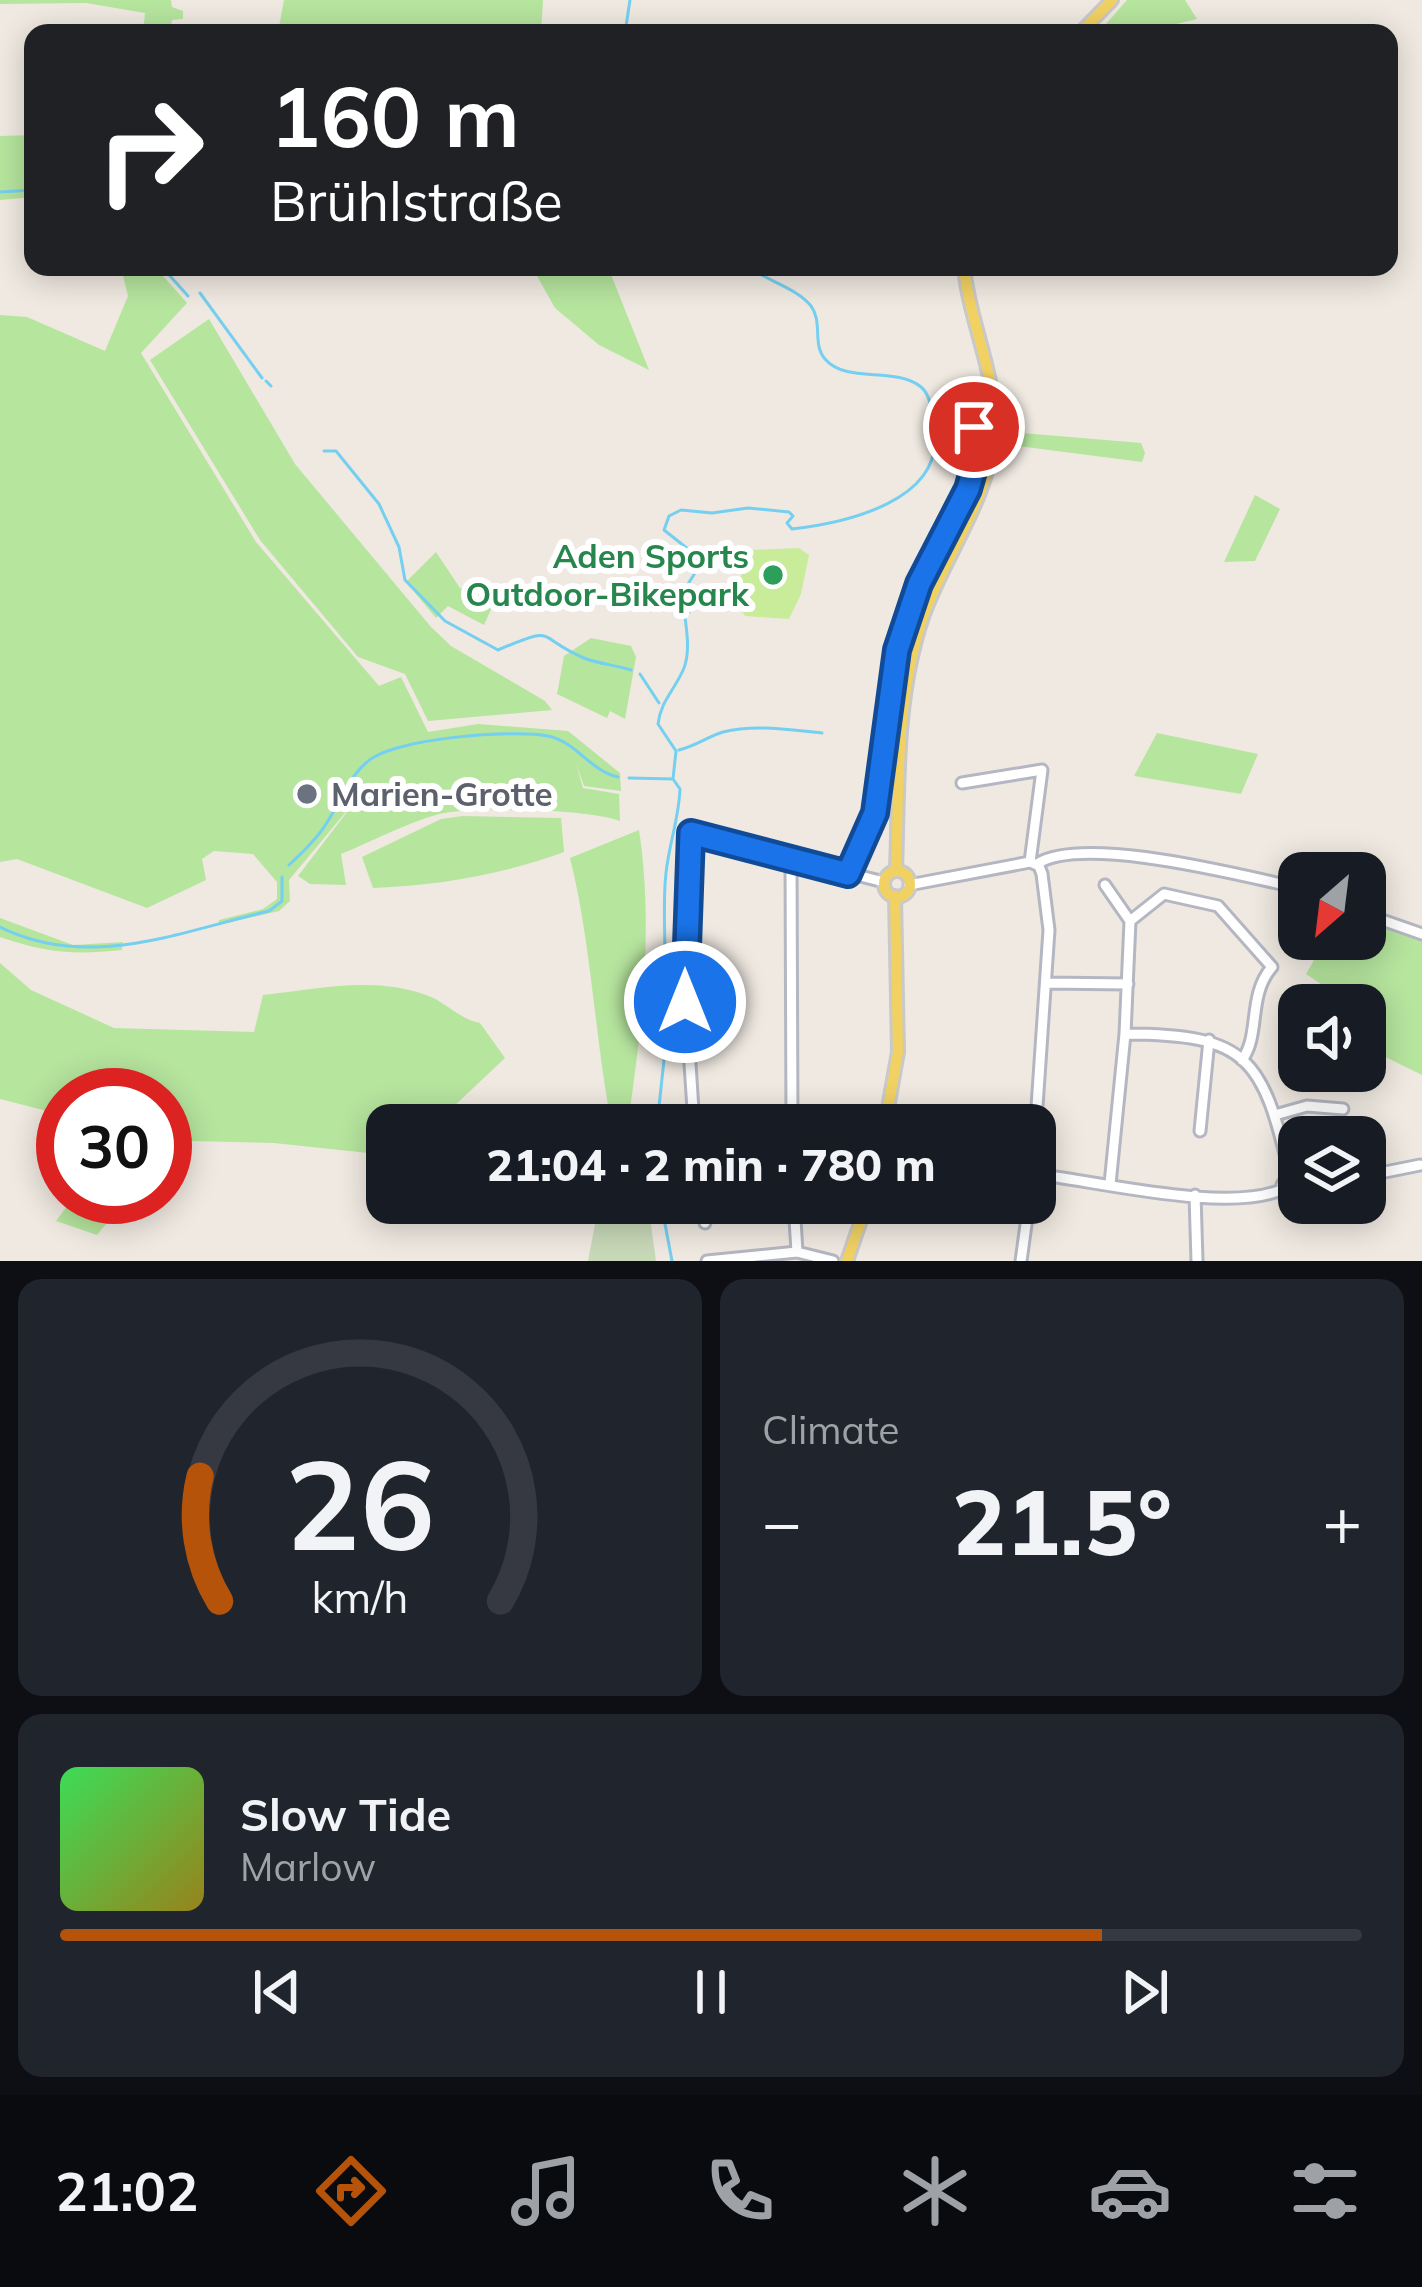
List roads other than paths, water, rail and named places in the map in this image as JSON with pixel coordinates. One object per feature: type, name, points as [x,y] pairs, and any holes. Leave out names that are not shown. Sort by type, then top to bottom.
[{"type":"main road","points":[[1089,24],[1112,0]]},
{"type":"main road","points":[[896,871],[905,874],[909,885],[896,896],[887,892],[884,882],[896,871],[908,673],[924,615],[983,482],[993,443],[992,396],[972,323],[965,276]]},
{"type":"main road","points":[[889,1104],[898,1052],[896,896]]},
{"type":"main road","points":[[848,1261],[860,1224]]},
{"type":"street","points":[[848,874],[875,813],[887,699],[905,622],[919,584],[968,489],[976,461],[978,442],[968,411]]},
{"type":"street","points":[[962,783],[1042,770],[1034,863],[1042,874],[1048,912],[1038,1104]]},
{"type":"street","points":[[692,1104],[684,986],[691,833],[884,882]]},
{"type":"street","points":[[909,885],[1081,853],[1211,869],[1278,883]]},
{"type":"street","points":[[790,857],[792,1104]]},
{"type":"street","points":[[1105,885],[1130,921],[1125,1034],[1109,1184]]},
{"type":"street","points":[[1130,921],[1164,894],[1210,901],[1272,967],[1257,993],[1249,1050],[1242,1060]]},
{"type":"street","points":[[1386,921],[1422,934]]},
{"type":"street","points":[[1047,983],[1128,984]]},
{"type":"street","points":[[1125,1034],[1209,1040],[1242,1060],[1263,1088],[1278,1124]]},
{"type":"street","points":[[1200,1131],[1209,1040]]},
{"type":"street","points":[[1275,1114],[1307,1106],[1343,1109]]},
{"type":"street","points":[[1386,1172],[1420,1166]]},
{"type":"street","points":[[1056,1177],[1195,1195],[1257,1196],[1278,1190]]},
{"type":"street","points":[[1195,1195],[1197,1261]]},
{"type":"street","points":[[795,1224],[796,1252]]},
{"type":"street","points":[[1021,1261],[1026,1224]]},
{"type":"street","points":[[707,1261],[796,1252],[833,1261]]},
{"type":"waterway","points":[[626,24],[630,0]]},
{"type":"waterway","points":[[0,192],[24,191]]},
{"type":"waterway","points":[[170,276],[188,296]]},
{"type":"waterway","points":[[659,1104],[664,1060],[656,1039],[664,1002],[667,862],[680,789],[673,779],[676,751],[658,724],[686,662],[685,617],[700,598],[688,584],[695,573],[688,549],[664,530],[669,516],[681,510],[712,513],[748,508],[789,512],[793,516],[787,523],[792,529],[838,521],[887,504],[908,491],[924,475],[933,454],[931,407],[921,387],[898,377],[834,367],[821,353],[811,306],[765,276]]},
{"type":"waterway","points":[[200,293],[262,378]]},
{"type":"waterway","points":[[266,381],[271,386]]},
{"type":"waterway","points":[[324,451],[336,451],[379,504],[399,547],[405,580],[445,621],[498,650],[545,636],[584,658],[631,670]]},
{"type":"waterway","points":[[640,674],[659,703]]},
{"type":"waterway","points":[[679,750],[735,730],[822,733]]},
{"type":"waterway","points":[[289,865],[322,830],[360,769],[401,747],[482,735],[548,736],[618,777]]},
{"type":"waterway","points":[[629,778],[673,779]]},
{"type":"waterway","points":[[0,927],[67,946],[100,947],[168,937],[269,911],[282,901],[282,877]]},
{"type":"waterway","points":[[665,1224],[672,1261]]},
{"type":"place","name":"Aden Sports Outdoor-Bikepark","points":[[773,575]]},
{"type":"place","name":"Marien-Grotte","points":[[307,794]]}]
